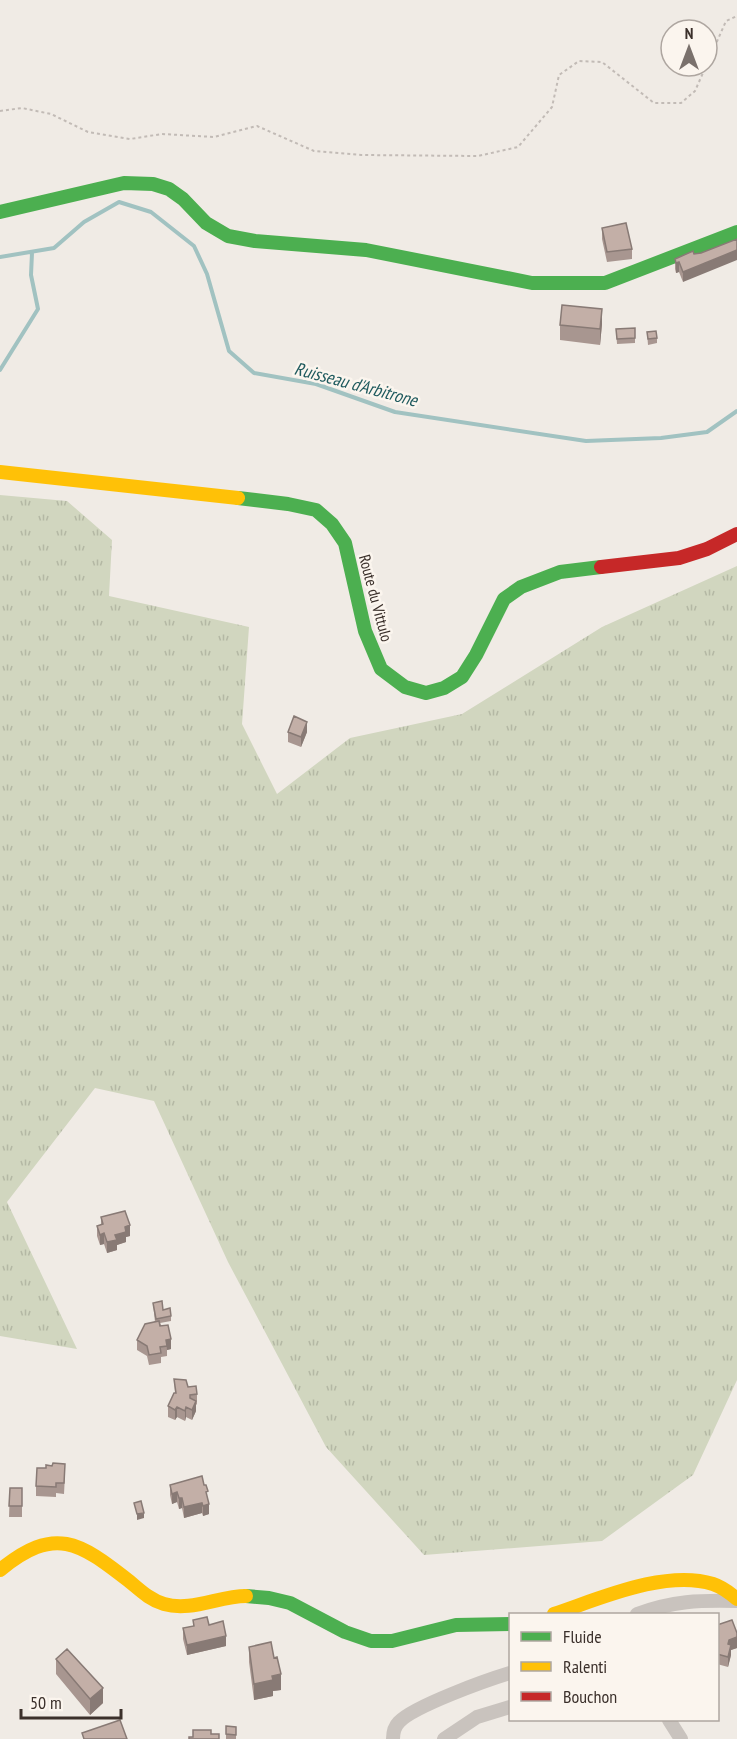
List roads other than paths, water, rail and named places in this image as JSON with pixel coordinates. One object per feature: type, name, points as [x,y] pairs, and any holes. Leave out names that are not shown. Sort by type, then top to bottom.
[{"type":"street","points":[[0,212],[124,183],[153,184],[169,189],[183,199],[206,224],[228,236],[255,241],[366,250],[532,283],[604,283],[737,232]]},
{"type":"street","name":"Route du Vittulo","points":[[0,472],[288,504],[315,510],[332,524],[345,543],[365,631],[381,669],[405,687],[426,693],[444,688],[462,677],[476,655],[504,599],[521,587],[560,572],[679,558],[707,549],[737,534]]},
{"type":"street","points":[[0,1570],[31,1546],[48,1542],[66,1543],[87,1550],[108,1564],[150,1599],[166,1605],[188,1605],[234,1596],[261,1597],[286,1602],[306,1610],[351,1636],[374,1641],[400,1638],[454,1625],[509,1624]]},
{"type":"street","points":[[557,1613],[653,1584],[678,1580],[710,1583],[724,1589],[737,1600]]},
{"type":"street","points":[[640,1613],[662,1605],[686,1601],[737,1600]]},
{"type":"street","points":[[393,1739],[393,1732],[398,1722],[415,1711],[509,1673]]},
{"type":"street","points":[[444,1739],[477,1717],[509,1707]]},
{"type":"street","points":[[670,1721],[681,1739]]},
{"type":"waterway","name":"Ruisseau d'Arbitrone","points":[[0,257],[54,248],[84,222],[119,202],[151,212],[194,246],[207,274],[229,351],[254,373],[316,384],[395,412],[586,441],[661,438],[707,432],[737,411]]},
{"type":"waterway","points":[[0,370],[38,309],[31,275],[32,253]]}]
